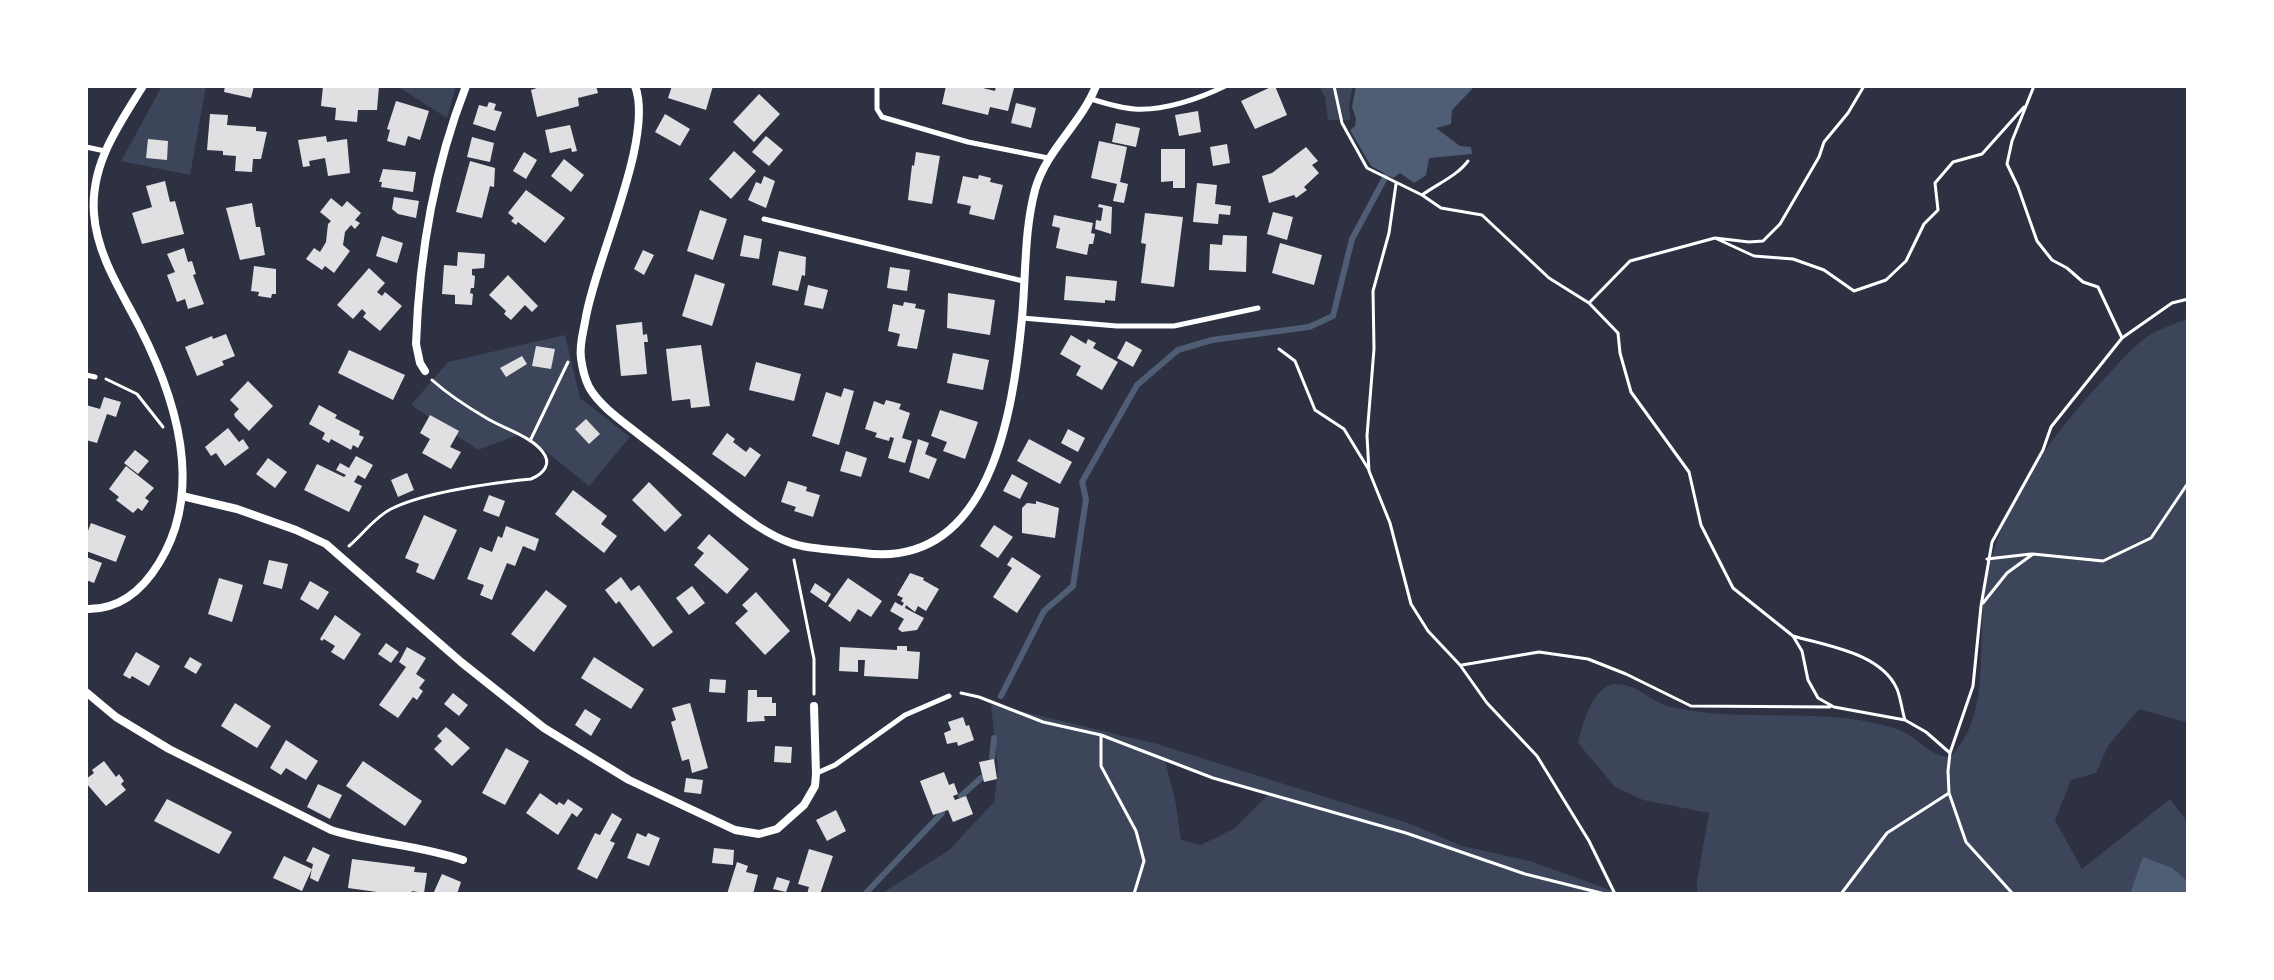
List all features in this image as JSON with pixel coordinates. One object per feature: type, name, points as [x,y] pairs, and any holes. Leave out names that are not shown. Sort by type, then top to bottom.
[{"type":"street","points":[[86,609],[118,604],[147,581],[171,542],[182,496],[183,465],[179,438],[162,378],[98,238],[94,191],[105,151],[143,86]]},
{"type":"street","points":[[425,371],[416,344],[428,218],[466,86]]},
{"type":"street","points":[[635,86],[638,94],[638,142],[587,306],[580,355],[590,387],[613,414],[748,520],[791,543],[883,555],[914,551],[939,540],[958,524],[974,503],[990,472],[1010,407],[1022,318],[1028,223],[1035,188],[1048,158],[1091,99],[1096,86]]},
{"type":"street","points":[[182,496],[237,509],[296,530],[340,554],[461,662],[544,728],[629,780],[718,823],[759,834],[777,829],[804,805],[815,786],[814,706]]},
{"type":"street","points":[[86,692],[104,709],[142,734],[197,765],[331,830],[436,851],[463,860]]},
{"type":"lane","points":[[877,86],[877,109],[882,117],[968,142],[1048,158]]},
{"type":"lane","points":[[1091,99],[1133,109],[1154,109],[1208,95],[1225,86]]},
{"type":"lane","points":[[86,147],[105,151]]},
{"type":"lane","points":[[764,219],[1024,282]]},
{"type":"lane","points":[[1022,318],[1117,326],[1174,326],[1258,308]]},
{"type":"lane","points":[[86,375],[95,377]]},
{"type":"lane","points":[[816,774],[835,765],[905,715],[949,696]]},
{"type":"path","points":[[1334,86],[1342,123],[1367,168],[1422,195],[1441,208],[1482,215],[1549,278],[1589,303],[1618,333],[1631,392],[1689,472],[1701,525],[1733,588],[1793,636],[1802,651],[1808,680],[1818,698],[1834,707]]},
{"type":"path","points":[[1589,303],[1630,261],[1715,238],[1763,241],[1780,224],[1814,167],[1824,142],[1848,113],[1864,86]]},
{"type":"path","points":[[2034,86],[2024,107],[2007,164],[2037,241],[2052,260],[2083,282],[2098,287],[2122,338]]},
{"type":"path","points":[[1715,238],[1754,256],[1793,259],[1824,270],[1854,291],[1886,280],[1906,261],[1924,224],[1938,210],[1935,183],[1953,162],[1982,154],[2024,107]]},
{"type":"path","points":[[1422,195],[1460,172],[1468,161]]},
{"type":"path","points":[[1369,471],[1367,436],[1374,349],[1373,291],[1389,233],[1396,184]]},
{"type":"path","points":[[2013,894],[1966,842],[1949,793],[1950,753],[1973,686],[1987,559],[1992,542],[2043,450],[2051,427],[2122,338],[2172,303],[2188,299]]},
{"type":"path","points":[[1279,349],[1295,361],[1315,410],[1344,429],[1369,471],[1390,523],[1411,604],[1428,631],[1460,665],[1487,703],[1537,756],[1589,841],[1615,894]]},
{"type":"path","points":[[530,441],[567,362]]},
{"type":"path","points":[[340,554],[380,516],[392,509],[425,496],[531,479],[546,469],[543,452],[530,441],[451,396],[425,371]]},
{"type":"path","points":[[95,377],[120,384],[137,394],[165,431],[179,438]]},
{"type":"path","points":[[1987,559],[2033,554],[2103,561],[2151,538],[2188,483]]},
{"type":"path","points":[[791,543],[814,659],[814,706]]},
{"type":"path","points":[[1981,606],[2007,573],[2033,554]]},
{"type":"path","points":[[1793,636],[1856,655],[1875,665],[1897,688],[1905,720]]},
{"type":"path","points":[[1460,665],[1539,652],[1588,659],[1691,706],[1834,707],[1905,720],[1926,732],[1950,753]]},
{"type":"path","points":[[949,696],[966,693],[1043,722],[1101,735],[1213,778],[1406,833],[1525,874],[1605,894]]},
{"type":"path","points":[[1101,735],[1101,766],[1136,831],[1144,861],[1134,894]]},
{"type":"path","points":[[1841,894],[1887,833],[1949,793]]},
{"type":"shaded area","points":[[162,86],[206,86],[190,175],[121,161]]},
{"type":"shaded area","points":[[397,86],[456,86],[447,118]]},
{"type":"shaded area","points":[[1319,86],[1353,86],[1349,104],[1350,120],[1328,120],[1325,97]]},
{"type":"shaded area","points":[[1356,86],[1475,86],[1452,110],[1451,124],[1436,128],[1460,146],[1471,147],[1472,154],[1429,158],[1426,175],[1414,183],[1400,173],[1393,178],[1371,166],[1350,130],[1355,126],[1356,119],[1352,107]]},
{"type":"shaded area","points":[[2188,318],[2188,723],[2139,709],[2108,746],[2096,773],[2071,780],[2055,820],[2082,869],[2170,799],[2188,823],[2188,894],[1697,894],[1709,813],[1643,800],[1615,787],[1578,743],[1594,699],[1607,686],[1615,684],[1637,690],[1664,705],[1699,712],[1813,716],[1870,722],[1902,731],[1935,753],[1950,758],[1965,736],[1978,699],[1986,582],[2003,525],[2016,498],[2066,423],[2124,358],[2149,336]]},
{"type":"shaded area","points":[[565,335],[580,398],[630,437],[589,486],[523,433],[478,450],[411,405],[448,362]]},
{"type":"shaded area","points":[[991,704],[1157,744],[1408,823],[1462,846],[1530,861],[1621,894],[881,894],[949,850],[994,802],[998,770]],"holes":[[[1165,761],[1268,795],[1235,828],[1201,845],[1181,840]]]},
{"type":"shaded area","points":[[2143,857],[2172,868],[2186,880],[2187,894],[2130,894]]},
{"type":"building","points":[[225,86],[254,86],[251,98],[224,92]]},
{"type":"building","points":[[323,86],[379,86],[377,110],[358,110],[357,122],[335,120],[336,108],[321,106]]},
{"type":"building","points":[[543,86],[596,86],[598,93],[578,98],[579,106],[537,117],[531,90]]},
{"type":"building","points":[[672,86],[713,86],[706,110],[668,98]]},
{"type":"building","points":[[946,86],[975,86],[995,91],[996,86],[1014,88],[1008,111],[990,107],[988,115],[942,104]]},
{"type":"building","points":[[1273,86],[1287,115],[1255,129],[1241,101]]},
{"type":"building","points":[[759,94],[780,114],[754,142],[733,122]]},
{"type":"building","points":[[396,101],[429,111],[420,140],[408,136],[405,146],[387,141],[390,130],[387,129]]},
{"type":"building","points":[[489,102],[496,104],[494,110],[502,112],[495,131],[473,124],[479,105],[487,107]]},
{"type":"building","points":[[1016,103],[1036,108],[1031,128],[1011,123]]},
{"type":"building","points":[[1198,111],[1201,132],[1179,136],[1175,115]]},
{"type":"building","points":[[210,114],[228,115],[227,125],[256,127],[256,131],[267,132],[261,159],[253,159],[252,172],[235,171],[236,156],[207,150]]},
{"type":"building","points":[[665,114],[690,129],[680,146],[655,132]]},
{"type":"building","points":[[1116,123],[1140,128],[1136,147],[1112,142]]},
{"type":"building","points":[[570,125],[577,151],[572,152],[571,148],[550,153],[545,130]]},
{"type":"building","points":[[326,136],[327,142],[347,139],[350,173],[328,176],[325,158],[309,161],[310,166],[303,167],[298,140]]},
{"type":"building","points":[[766,136],[783,150],[769,166],[752,152]]},
{"type":"building","points":[[472,137],[494,143],[490,162],[467,157]]},
{"type":"building","points":[[148,139],[168,141],[167,160],[146,158]]},
{"type":"building","points":[[1099,141],[1127,147],[1120,182],[1128,184],[1124,203],[1113,201],[1117,184],[1091,178]]},
{"type":"building","points":[[1227,144],[1230,163],[1213,166],[1210,147]]},
{"type":"building","points":[[1306,147],[1318,161],[1312,165],[1319,173],[1304,187],[1307,190],[1296,198],[1294,195],[1269,203],[1262,176],[1272,173]]},
{"type":"building","points":[[1161,149],[1185,149],[1185,188],[1173,188],[1173,181],[1161,182]]},
{"type":"building","points":[[734,151],[756,171],[731,199],[709,179]]},
{"type":"building","points":[[524,152],[537,160],[526,179],[513,171]]},
{"type":"building","points":[[916,152],[940,156],[932,204],[908,200]]},
{"type":"building","points":[[564,159],[584,175],[571,192],[551,176]]},
{"type":"building","points":[[470,161],[495,168],[494,187],[490,186],[482,218],[456,212]]},
{"type":"building","points":[[383,169],[416,172],[413,192],[381,187],[382,182],[379,182]]},
{"type":"building","points":[[979,175],[1003,185],[994,220],[969,214],[971,206],[957,203],[963,176],[978,179]]},
{"type":"building","points":[[764,176],[775,181],[766,208],[748,200],[756,182],[761,184]]},
{"type":"building","points":[[165,181],[170,202],[175,201],[184,234],[142,244],[132,213],[152,207],[146,186]]},
{"type":"building","points":[[1197,183],[1217,185],[1215,204],[1231,206],[1230,215],[1219,214],[1218,224],[1193,222]]},
{"type":"building","points":[[526,190],[565,218],[545,243],[518,222],[516,225],[511,221],[514,218],[508,213]]},
{"type":"building","points":[[394,197],[419,201],[416,218],[398,214],[392,209]]},
{"type":"building","points":[[331,198],[342,207],[347,201],[361,213],[355,220],[360,223],[355,229],[351,225],[345,232],[343,245],[350,251],[334,273],[325,266],[322,270],[306,259],[314,248],[320,252],[326,242],[331,221],[320,212]]},
{"type":"building","points":[[252,203],[265,255],[240,260],[226,208]]},
{"type":"building","points":[[1099,204],[1112,207],[1111,234],[1095,229],[1096,220],[1101,221],[1103,208],[1098,207]]},
{"type":"building","points":[[700,210],[727,219],[713,260],[687,251]]},
{"type":"building","points":[[1273,212],[1293,217],[1287,240],[1267,234]]},
{"type":"building","points":[[1145,213],[1183,217],[1174,287],[1141,283],[1146,244],[1141,243]]},
{"type":"building","points":[[1054,215],[1093,223],[1091,233],[1095,234],[1087,255],[1056,248],[1060,228],[1052,226]]},
{"type":"building","points":[[744,235],[762,239],[759,259],[740,256]]},
{"type":"building","points":[[1223,235],[1247,236],[1246,272],[1209,270],[1210,244],[1222,245]]},
{"type":"building","points":[[382,236],[403,243],[397,263],[376,256]]},
{"type":"building","points":[[1280,243],[1322,255],[1314,285],[1272,273]]},
{"type":"building","points":[[184,248],[188,262],[192,261],[196,274],[193,275],[204,304],[188,309],[185,299],[177,302],[167,275],[175,272],[167,254]]},
{"type":"building","points":[[643,250],[654,255],[644,275],[634,269]]},
{"type":"building","points":[[779,251],[806,257],[805,276],[802,275],[798,291],[772,285]]},
{"type":"building","points":[[458,252],[485,254],[484,268],[472,269],[475,276],[474,288],[470,293],[473,294],[472,305],[455,304],[455,295],[442,294],[444,265],[457,266]]},
{"type":"building","points":[[254,266],[276,269],[276,294],[272,294],[271,298],[258,296],[259,292],[251,291]]},
{"type":"building","points":[[890,267],[910,270],[907,291],[887,288]]},
{"type":"building","points":[[369,268],[385,283],[377,292],[382,296],[385,292],[402,306],[380,331],[363,317],[366,313],[362,309],[353,319],[337,305]]},
{"type":"building","points":[[695,274],[725,284],[712,326],[682,316]]},
{"type":"building","points":[[508,275],[538,306],[532,312],[525,305],[511,320],[489,295]]},
{"type":"building","points":[[1066,276],[1117,281],[1115,301],[1064,300]]},
{"type":"building","points":[[808,285],[828,290],[823,309],[804,305]]},
{"type":"building","points":[[948,293],[995,300],[990,335],[947,328]]},
{"type":"building","points":[[904,302],[916,304],[915,308],[925,310],[917,349],[897,346],[900,334],[888,331],[893,304],[903,306]]},
{"type":"building","points":[[642,322],[643,335],[647,334],[648,342],[644,342],[647,374],[621,376],[616,325]]},
{"type":"building","points":[[226,334],[235,356],[222,361],[224,365],[197,376],[185,347]]},
{"type":"building","points":[[1071,335],[1086,344],[1088,339],[1096,343],[1093,348],[1118,362],[1102,390],[1076,375],[1081,366],[1060,354]]},
{"type":"building","points":[[1126,341],[1142,350],[1133,367],[1117,358]]},
{"type":"building","points":[[701,345],[710,406],[691,408],[690,399],[672,401],[666,349]]},
{"type":"building","points":[[536,346],[555,349],[551,369],[532,366]]},
{"type":"building","points":[[349,350],[405,375],[393,400],[338,373]]},
{"type":"building","points":[[953,353],[989,360],[983,390],[947,383]]},
{"type":"building","points":[[522,356],[527,364],[506,377],[500,368]]},
{"type":"building","points":[[756,362],[801,374],[794,401],[749,390]]},
{"type":"building","points":[[248,381],[273,406],[249,431],[235,417],[239,409],[230,400]]},
{"type":"building","points":[[844,388],[854,391],[839,445],[812,436],[826,392],[841,397]]},
{"type":"building","points":[[104,397],[121,402],[116,417],[107,414],[97,443],[86,440],[86,405],[100,409]]},
{"type":"building","points":[[886,400],[901,404],[899,409],[910,413],[902,438],[912,441],[905,463],[888,458],[894,438],[890,437],[889,441],[875,437],[877,433],[865,429],[874,401],[884,405]]},
{"type":"building","points":[[319,405],[337,415],[335,418],[360,431],[359,435],[364,437],[358,448],[353,445],[351,450],[331,439],[329,443],[322,439],[325,433],[309,424]]},
{"type":"building","points":[[940,410],[978,422],[965,459],[943,451],[947,442],[931,436]]},
{"type":"building","points":[[430,415],[459,431],[450,447],[461,452],[451,469],[422,453],[430,439],[420,433]]},
{"type":"building","points":[[586,419],[600,434],[589,444],[575,429]]},
{"type":"building","points":[[228,428],[239,442],[243,439],[249,448],[225,466],[216,453],[211,456],[205,447]]},
{"type":"building","points":[[1068,429],[1085,438],[1078,452],[1061,443]]},
{"type":"building","points":[[727,433],[746,452],[750,447],[761,455],[745,477],[712,454]]},
{"type":"building","points":[[918,439],[929,443],[925,454],[937,459],[929,479],[909,472]]},
{"type":"building","points":[[1029,439],[1072,462],[1060,484],[1017,461]]},
{"type":"building","points":[[135,450],[149,461],[138,474],[124,463]]},
{"type":"building","points":[[846,451],[867,458],[861,477],[840,471]]},
{"type":"building","points":[[356,456],[373,465],[365,479],[358,475],[354,482],[362,486],[349,512],[304,490],[317,464],[344,477],[346,475],[336,470],[340,463],[349,468]]},
{"type":"building","points":[[268,458],[287,472],[275,488],[256,474]]},
{"type":"building","points":[[126,466],[154,488],[145,498],[149,501],[142,511],[138,508],[133,513],[116,500],[119,497],[109,489]]},
{"type":"building","points":[[407,473],[414,490],[398,497],[391,480]]},
{"type":"building","points":[[1012,474],[1028,483],[1020,499],[1003,491]]},
{"type":"building","points":[[788,481],[820,495],[813,517],[794,511],[796,507],[781,502]]},
{"type":"building","points":[[649,482],[682,515],[665,532],[632,500]]},
{"type":"building","points":[[573,490],[607,516],[601,524],[617,536],[604,553],[555,514]]},
{"type":"building","points":[[489,495],[505,501],[499,517],[483,511]]},
{"type":"building","points":[[1036,501],[1059,508],[1055,538],[1022,533],[1022,508],[1027,503],[1036,504]]},
{"type":"building","points":[[424,515],[457,530],[434,580],[416,572],[419,564],[405,558]]},
{"type":"building","points":[[91,523],[126,536],[116,562],[86,551],[86,536]]},
{"type":"building","points":[[994,525],[1013,537],[998,558],[980,546]]},
{"type":"building","points":[[506,526],[539,539],[535,551],[523,546],[515,566],[507,563],[492,600],[480,595],[484,585],[467,579],[480,547],[492,552]]},
{"type":"building","points":[[709,534],[749,569],[727,594],[694,565],[704,553],[697,548]]},
{"type":"building","points":[[86,557],[102,563],[94,583],[86,580]]},
{"type":"building","points":[[1012,557],[1041,576],[1017,613],[993,597],[1012,568],[1007,565]]},
{"type":"building","points":[[269,560],[288,564],[282,589],[263,584]]},
{"type":"building","points":[[910,573],[939,589],[926,611],[918,606],[915,612],[906,605],[905,608],[924,618],[917,630],[902,632],[898,629],[904,619],[890,611],[895,602],[902,606],[904,603],[901,601],[903,598],[897,595]]},
{"type":"building","points":[[621,577],[631,591],[639,585],[673,632],[653,647],[619,601],[616,604],[605,590]]},
{"type":"building","points":[[219,578],[243,585],[232,622],[208,614]]},
{"type":"building","points":[[848,578],[882,601],[871,617],[858,609],[850,622],[828,606]]},
{"type":"building","points":[[310,581],[329,592],[318,610],[300,599]]},
{"type":"building","points":[[815,583],[831,594],[826,603],[810,592]]},
{"type":"building","points":[[692,586],[705,603],[689,615],[676,598]]},
{"type":"building","points":[[546,590],[567,606],[534,652],[511,634]]},
{"type":"building","points":[[756,592],[790,631],[765,655],[735,623],[748,611],[742,605]]},
{"type":"building","points":[[335,615],[361,634],[344,660],[331,652],[335,646],[320,639]]},
{"type":"building","points":[[386,643],[399,652],[391,663],[378,654]]},
{"type":"building","points":[[897,646],[907,646],[907,651],[920,652],[918,679],[864,676],[865,660],[858,660],[858,672],[839,671],[840,647],[897,650]]},
{"type":"building","points":[[407,647],[426,658],[416,674],[425,680],[419,688],[423,691],[417,700],[413,697],[398,718],[379,705],[406,667],[399,662]]},
{"type":"building","points":[[136,652],[160,666],[149,686],[132,676],[130,679],[123,675]]},
{"type":"building","points":[[190,657],[202,664],[196,674],[184,667]]},
{"type":"building","points":[[594,657],[644,689],[631,709],[581,678]]},
{"type":"building","points":[[710,679],[726,680],[725,693],[709,692]]},
{"type":"building","points":[[748,690],[757,690],[757,697],[772,697],[772,703],[776,703],[776,716],[764,716],[765,721],[747,722]]},
{"type":"building","points":[[453,693],[468,705],[459,716],[444,704]]},
{"type":"building","points":[[235,703],[271,726],[257,748],[221,726]]},
{"type":"building","points":[[690,703],[708,768],[692,773],[689,759],[682,761],[671,722],[676,720],[672,708]]},
{"type":"building","points":[[585,709],[601,719],[591,736],[575,725]]},
{"type":"building","points":[[963,717],[974,740],[958,746],[957,742],[947,744],[944,733],[951,730],[948,722]]},
{"type":"building","points":[[446,727],[470,748],[452,766],[434,749],[442,741],[437,736]]},
{"type":"building","points":[[286,740],[318,761],[306,780],[286,768],[281,775],[270,768]]},
{"type":"building","points":[[775,746],[792,747],[791,763],[774,762]]},
{"type":"building","points":[[506,748],[529,761],[505,805],[482,793]]},
{"type":"building","points":[[994,759],[997,779],[984,782],[979,762]]},
{"type":"building","points":[[104,761],[116,777],[119,774],[126,790],[106,806],[86,783],[86,779],[94,773],[92,770]]},
{"type":"building","points":[[363,761],[422,801],[405,826],[346,786]]},
{"type":"building","points":[[944,772],[949,785],[954,783],[958,794],[953,796],[955,800],[966,796],[973,814],[953,822],[948,810],[933,815],[920,781]]},
{"type":"building","points":[[686,778],[703,780],[701,794],[684,792]]},
{"type":"building","points":[[318,784],[342,795],[330,819],[307,807]]},
{"type":"building","points":[[540,793],[557,805],[559,802],[564,805],[568,799],[583,809],[577,817],[572,813],[558,835],[526,813]]},
{"type":"building","points":[[167,799],[232,832],[219,854],[154,821]]},
{"type":"building","points":[[836,810],[846,831],[827,841],[816,820]]},
{"type":"building","points":[[612,813],[622,819],[610,841],[615,843],[597,879],[577,869],[595,833],[600,835]]},
{"type":"building","points":[[637,833],[660,838],[649,866],[627,858]]},
{"type":"building","points":[[313,847],[330,855],[318,882],[310,878],[313,864],[306,861]]},
{"type":"building","points":[[714,848],[734,850],[733,865],[712,863]]},
{"type":"building","points":[[809,849],[833,856],[820,894],[807,894],[809,887],[798,884]]},
{"type":"building","points":[[284,856],[312,869],[302,891],[273,878]]},
{"type":"building","points":[[352,859],[415,867],[414,872],[427,873],[424,893],[392,894],[348,888]]},
{"type":"building","points":[[737,862],[748,866],[746,872],[758,875],[753,894],[727,894]]},
{"type":"building","points":[[442,874],[461,882],[457,894],[433,894]]},
{"type":"building","points":[[777,877],[790,881],[786,892],[773,889]]},
{"type":"waterway","points":[[1001,696],[1044,611],[1073,586],[1086,499],[1082,482],[1137,385],[1178,350],[1212,340],[1309,327],[1333,316],[1352,239],[1387,174]]},
{"type":"waterway","points":[[992,758],[994,738]]},
{"type":"waterway","points":[[961,796],[981,778]]},
{"type":"waterway","points":[[865,894],[942,813]]}]
